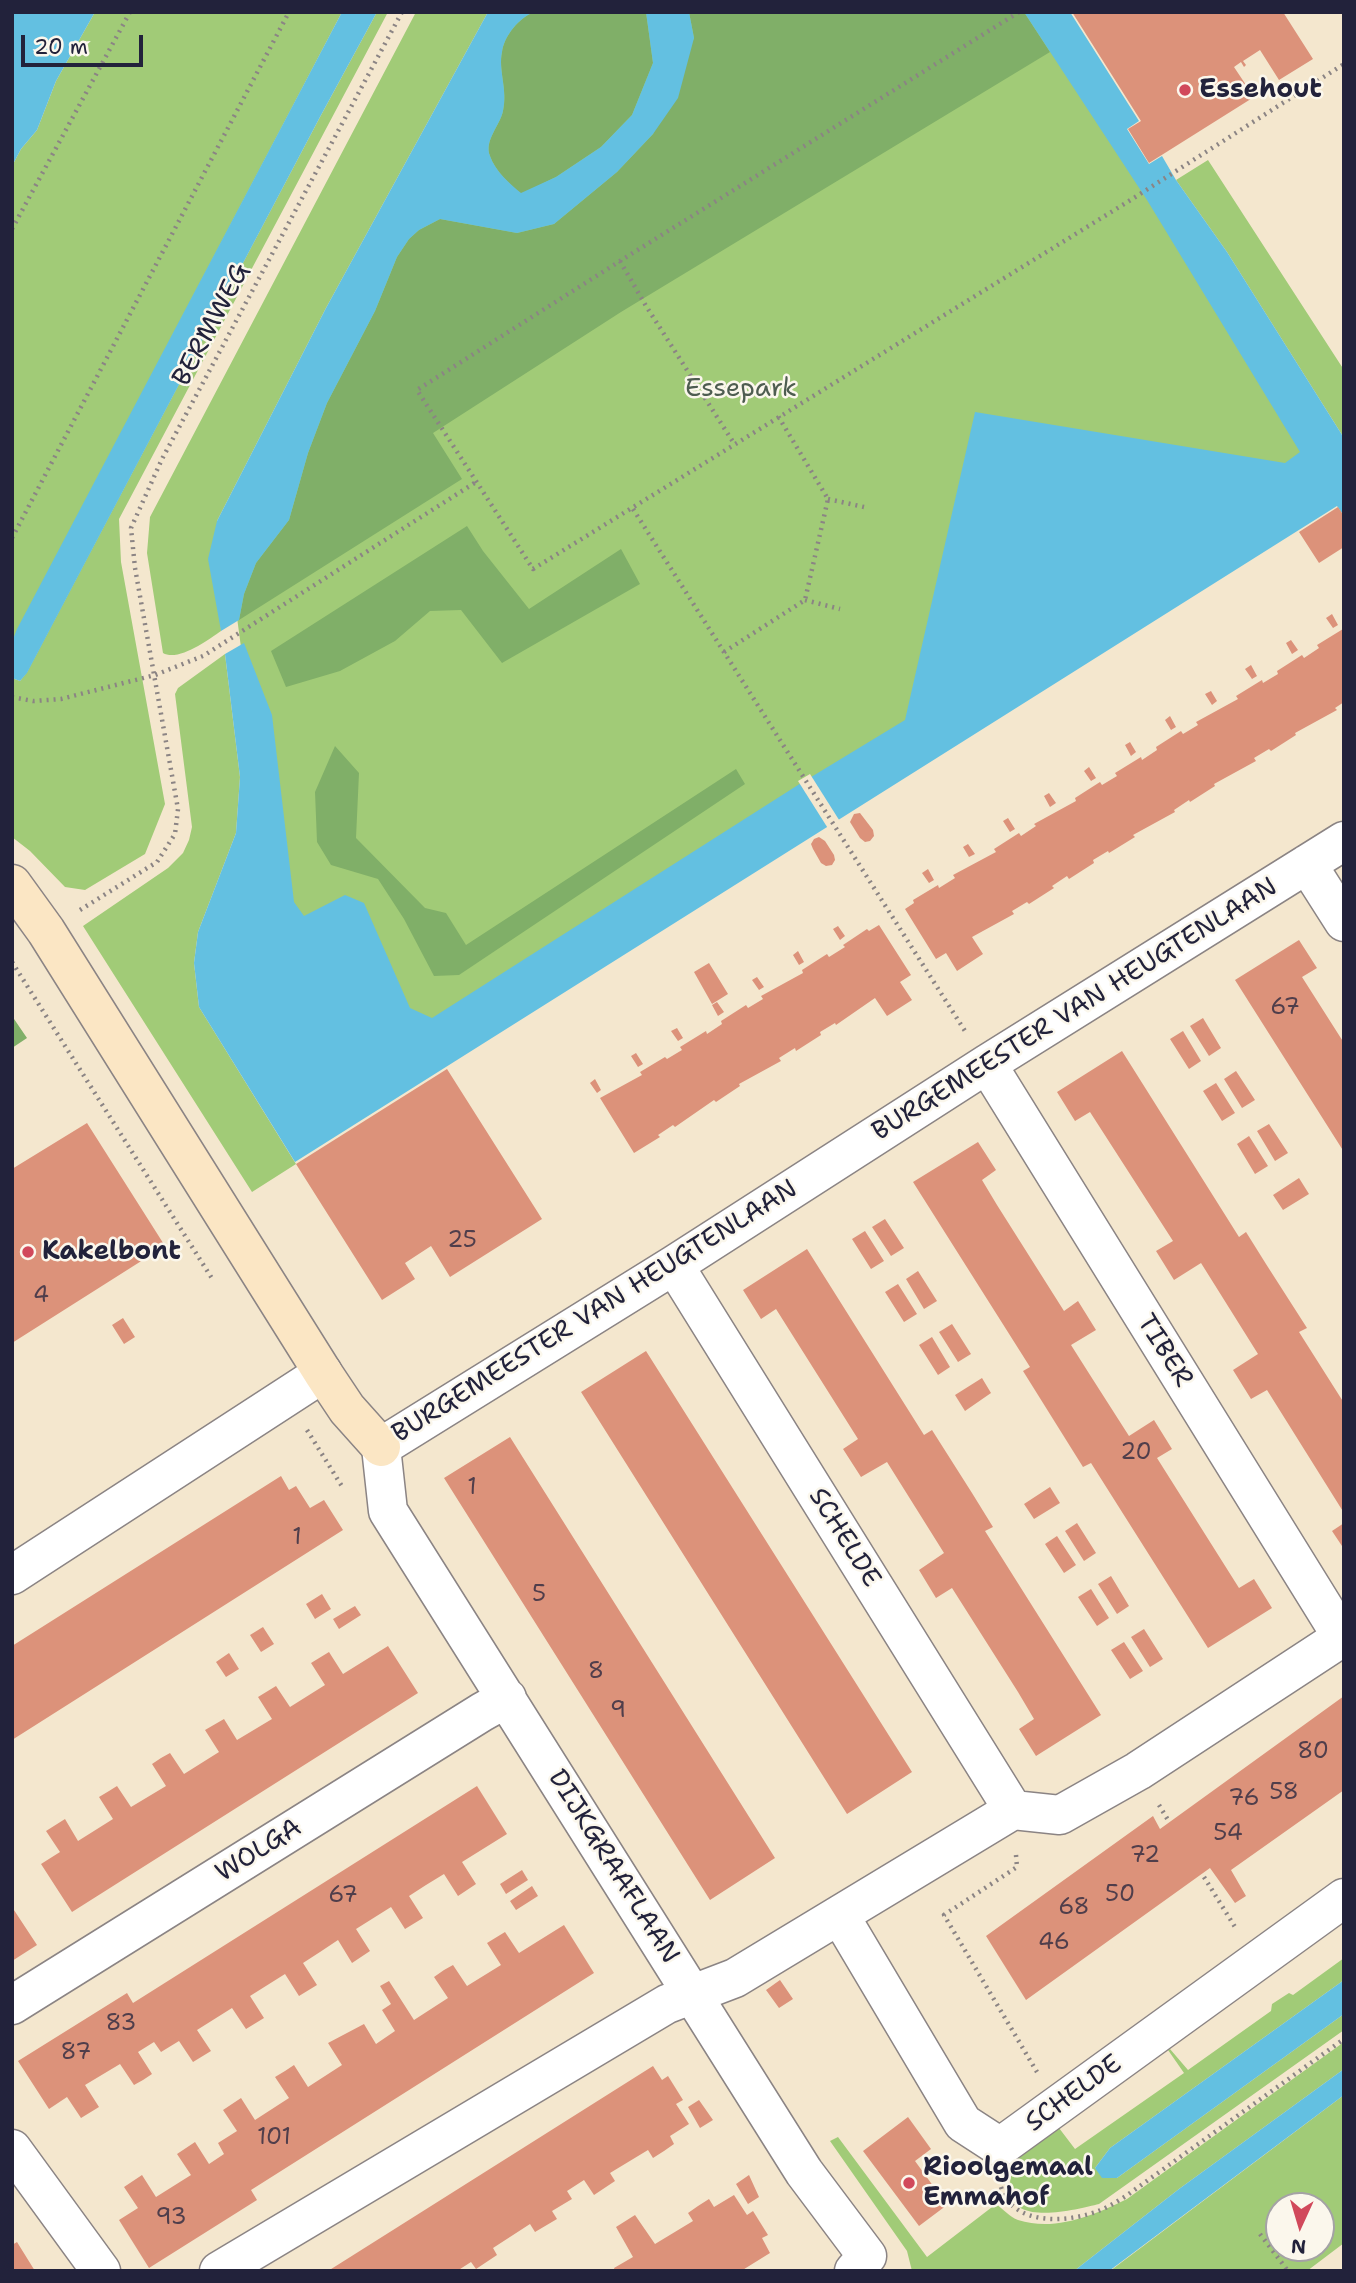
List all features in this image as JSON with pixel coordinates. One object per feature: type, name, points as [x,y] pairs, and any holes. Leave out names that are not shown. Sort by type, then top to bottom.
[{"type":"street","name":"BURGEMEESTER VAN HEUGTENLAAN","points":[[12,884],[46,931],[323,1373],[347,1409],[381,1447],[1344,841]]},
{"type":"street","points":[[1307,864],[1344,922]]},
{"type":"street","name":"TIBER","points":[[987,1064],[1343,1637]]},
{"type":"street","name":"SCHELDE","points":[[674,1265],[1013,1810]]},
{"type":"street","points":[[12,1575],[323,1373]]},
{"type":"street","name":"DIJKGRAAFLAAN","points":[[381,1447],[388,1511],[804,2172],[867,2256],[854,2271]]},
{"type":"street","points":[[219,2271],[667,2004],[735,1978],[1013,1810],[1060,1815],[1138,1771],[1343,1637]]},
{"type":"street","name":"WOLGA","points":[[12,2006],[507,1698]]},
{"type":"street","name":"SCHELDE","points":[[840,1916],[963,2123],[1000,2147],[1344,1898]]},
{"type":"street","points":[[12,2149],[101,2271]]},
{"type":"path","points":[[12,229],[130,12]]},
{"type":"path","points":[[12,538],[289,12]]},
{"type":"path","name":"BERMWEG","points":[[75,914],[157,862],[176,834],[178,809],[135,568],[131,528],[162,459],[402,12]]},
{"type":"path","points":[[1019,12],[417,390],[533,569],[1129,201],[1344,64]]},
{"type":"path","points":[[620,261],[735,445]]},
{"type":"path","points":[[724,652],[805,600],[828,499],[778,416]]},
{"type":"path","points":[[12,696],[33,701],[61,699],[155,675],[203,656],[476,482]]},
{"type":"path","points":[[828,499],[864,507]]},
{"type":"path","points":[[633,509],[987,1064]]},
{"type":"path","points":[[805,600],[841,608]]},
{"type":"path","points":[[1013,1810],[1017,1867],[944,1915],[1058,2106]]},
{"type":"path","points":[[1000,2147],[1001,2186],[1005,2198],[1014,2209],[1029,2216],[1048,2219],[1073,2217],[1101,2210],[1126,2196],[1344,2039]]},
{"type":"path","points":[[1261,2234],[1288,2271]]},
{"type":"green space","points":[[95,12],[342,12],[12,642],[12,166],[21,149],[37,130],[56,81]]},
{"type":"green space","points":[[377,12],[388,12],[119,519],[121,562],[165,804],[145,854],[85,890],[65,887],[30,851],[12,837],[12,678],[20,681],[27,672]]},
{"type":"green space","points":[[416,12],[488,12],[326,308],[217,521],[221,631],[185,652],[177,655],[163,653],[147,553],[150,517]]},
{"type":"green space","name":"Essepark","points":[[517,12],[1045,12],[1321,467],[303,1112],[228,550]]},
{"type":"green space","points":[[534,12],[646,12],[653,63],[632,115],[601,147],[556,177],[521,194],[495,167],[489,144],[504,103],[501,66],[503,46],[513,28]]},
{"type":"green space","points":[[689,12],[1024,12],[1050,52],[621,312],[433,433],[462,479],[239,620],[244,594],[256,563],[289,520],[308,453],[327,403],[375,311],[397,257],[409,239],[419,230],[440,219],[517,233],[554,224],[617,172],[653,134],[694,38]]},
{"type":"green space","points":[[1208,160],[1344,370],[1344,438],[1227,252],[1176,180]]},
{"type":"green space","points":[[467,526],[483,551],[529,609],[621,549],[640,584],[502,663],[461,610],[430,611],[395,641],[340,671],[286,687],[271,651]]},
{"type":"green space","points":[[225,654],[240,777],[236,833],[198,932],[194,963],[199,1007],[296,1164],[252,1192],[83,926],[168,868],[183,853],[192,827],[175,694],[178,688]]},
{"type":"green space","points":[[335,746],[359,773],[356,838],[425,908],[446,913],[466,945],[736,769],[745,784],[459,975],[434,976],[404,919],[378,879],[331,865],[317,842],[315,792]]},
{"type":"green space","points":[[12,1016],[27,1038],[12,1048]]},
{"type":"green space","points":[[1344,1958],[1344,1980],[1110,2148],[1095,2168],[1117,2178],[1344,2014],[1344,2030],[1099,2204],[1049,2213],[1023,2209],[1015,2203],[1010,2193],[1013,2160],[1059,2128],[1075,2149],[1184,2073],[1168,2050],[1170,2049],[1188,2070],[1271,2011],[1272,2004],[1289,1993],[1293,1995]]},
{"type":"green space","points":[[1344,2042],[1344,2069],[1179,2189],[1074,2271],[912,2271],[907,2251],[830,2141],[838,2137],[927,2257],[996,2204],[1018,2220],[1046,2224],[1088,2216],[1127,2199]]},
{"type":"green space","points":[[1344,2095],[1344,2243],[1335,2250],[1335,2192],[1265,2192],[1265,2262],[1319,2262],[1307,2271],[1110,2271]]},
{"type":"water","points":[[12,12],[95,12],[56,81],[37,130],[21,149],[12,166]]},
{"type":"water","points":[[342,12],[377,12],[27,673],[20,681],[12,678],[12,642],[17,629]]},
{"type":"water","points":[[488,12],[534,12],[513,28],[503,46],[501,66],[504,103],[489,144],[495,167],[521,193],[556,177],[601,147],[632,115],[653,63],[646,12],[689,12],[694,38],[678,98],[653,134],[617,172],[554,224],[517,233],[440,219],[419,230],[409,239],[397,257],[375,311],[327,403],[308,453],[289,520],[256,563],[244,594],[239,620],[221,631],[208,559],[217,521],[326,308]]},
{"type":"water","points":[[1024,12],[1070,12],[1139,121],[1127,129],[1149,164],[1162,156],[1227,252],[1344,438],[1344,516],[1337,506],[295,1162],[199,1007],[194,963],[198,932],[236,833],[240,777],[225,654],[244,643],[272,715],[294,902],[304,916],[345,895],[364,903],[410,1008],[432,1018],[905,720],[975,412],[1285,463],[1300,452],[1147,200]]},
{"type":"water","points":[[1344,1980],[1344,2014],[1117,2178],[1102,2178],[1095,2168],[1110,2148]]},
{"type":"water","points":[[1344,2069],[1344,2095],[1109,2271],[1074,2271],[1179,2189]]},
{"type":"pier","points":[[810,774],[841,823],[829,830],[798,781]]},
{"type":"building","name":"Essehout","points":[[1072,12],[1283,12],[1313,59],[1279,80],[1260,50],[1243,61],[1246,65],[1244,67],[1241,62],[1234,67],[1254,97],[1149,163],[1128,129],[1141,121]]},
{"type":"building","points":[[1338,507],[1344,516],[1344,547],[1319,563],[1299,532]]},
{"type":"building","points":[[1332,614],[1338,625],[1333,628],[1326,618]]},
{"type":"building","points":[[1343,629],[1344,702],[1335,708],[1337,710],[1295,733],[1296,735],[1271,751],[1269,749],[1254,758],[1256,761],[1214,784],[1215,786],[1133,835],[1135,837],[1109,853],[1108,851],[1093,860],[1094,863],[1069,879],[1067,876],[1029,904],[1027,902],[1012,911],[1014,914],[972,937],[983,954],[957,971],[946,953],[936,959],[905,909],[914,903],[913,900],[955,878],[953,875],[996,852],[994,849],[1019,833],[1021,836],[1036,826],[1034,824],[1076,801],[1075,798],[1100,782],[1102,785],[1117,776],[1115,773],[1141,757],[1142,760],[1181,731],[1183,734],[1198,725],[1196,722],[1238,699],[1236,696],[1262,680],[1263,683],[1278,674],[1277,671],[1302,655],[1304,658],[1319,648],[1317,645]]},
{"type":"building","points":[[1291,640],[1298,650],[1292,654],[1286,643]]},
{"type":"building","points":[[1251,665],[1257,676],[1252,679],[1245,669]]},
{"type":"building","points":[[1211,691],[1217,701],[1212,705],[1205,694]]},
{"type":"building","points":[[1170,716],[1176,727],[1171,730],[1165,720]]},
{"type":"building","points":[[1130,742],[1136,752],[1131,756],[1125,745]]},
{"type":"building","points":[[1089,767],[1096,778],[1091,781],[1084,771]]},
{"type":"building","points":[[1049,793],[1056,803],[1050,807],[1044,796]]},
{"type":"building","points":[[860,813],[873,830],[874,836],[870,841],[865,842],[860,838],[850,822],[854,814]]},
{"type":"building","points":[[1008,818],[1015,829],[1010,832],[1003,821]]},
{"type":"building","points":[[819,837],[834,855],[832,865],[821,863],[813,849],[811,844]]},
{"type":"building","points":[[968,844],[975,854],[969,857],[963,847]]},
{"type":"building","points":[[928,869],[934,880],[929,883],[922,873]]},
{"type":"building","points":[[879,925],[911,975],[900,982],[912,1000],[887,1016],[875,998],[836,1025],[835,1023],[820,1032],[821,1035],[796,1051],[795,1048],[779,1058],[781,1061],[739,1084],[740,1086],[716,1102],[714,1100],[675,1127],[673,1125],[658,1135],[660,1137],[634,1153],[600,1098],[642,1075],[640,1072],[665,1057],[667,1059],[682,1050],[680,1047],[706,1031],[707,1034],[746,1005],[748,1008],[763,999],[761,996],[803,973],[802,970],[827,954],[829,957],[845,947],[843,945],[867,929],[869,931]]},
{"type":"building","points":[[838,926],[845,936],[840,940],[833,929]]},
{"type":"building","points":[[1299,940],[1317,968],[1302,977],[1344,1043],[1344,1152],[1235,980]]},
{"type":"building","points":[[798,951],[804,962],[799,965],[793,955]]},
{"type":"building","points":[[709,963],[728,994],[712,1004],[694,972]]},
{"type":"building","points":[[757,977],[764,987],[759,990],[752,980]]},
{"type":"building","points":[[717,1002],[724,1012],[718,1016],[712,1005]]},
{"type":"building","points":[[1203,1018],[1221,1048],[1209,1056],[1190,1026]]},
{"type":"building","points":[[677,1028],[683,1038],[678,1041],[671,1031]]},
{"type":"building","points":[[1183,1031],[1201,1061],[1189,1069],[1170,1039]]},
{"type":"building","points":[[1122,1051],[1239,1237],[1246,1232],[1307,1328],[1299,1332],[1344,1403],[1344,1513],[1267,1390],[1251,1399],[1233,1370],[1258,1354],[1201,1263],[1174,1280],[1156,1251],[1173,1241],[1090,1112],[1075,1121],[1057,1092]]},
{"type":"building","points":[[636,1053],[643,1064],[638,1067],[631,1056]]},
{"type":"building","points":[[447,1069],[542,1219],[450,1277],[431,1246],[405,1263],[415,1279],[382,1300],[296,1164]]},
{"type":"building","points":[[1236,1071],[1255,1100],[1242,1108],[1224,1079]]},
{"type":"building","points":[[595,1079],[601,1090],[597,1093],[590,1083]]},
{"type":"building","points":[[1216,1083],[1235,1113],[1222,1121],[1203,1091]]},
{"type":"building","points":[[87,1123],[165,1246],[12,1343],[12,1169]]},
{"type":"building","points":[[1269,1124],[1288,1153],[1275,1161],[1257,1131]]},
{"type":"building","points":[[1249,1136],[1268,1166],[1255,1174],[1237,1144]]},
{"type":"building","points":[[978,1142],[996,1170],[982,1180],[997,1205],[1064,1311],[1078,1301],[1096,1330],[1071,1345],[1129,1436],[1154,1420],[1172,1449],[1157,1458],[1239,1588],[1254,1579],[1272,1608],[1208,1648],[1091,1463],[1083,1467],[1023,1371],[1030,1367],[913,1182]]},
{"type":"building","points":[[1299,1178],[1309,1194],[1283,1210],[1273,1195]]},
{"type":"building","points":[[885,1219],[904,1248],[891,1256],[872,1227]]},
{"type":"building","points":[[865,1231],[884,1261],[871,1269],[852,1239]]},
{"type":"building","points":[[807,1249],[924,1435],[932,1430],[972,1493],[993,1527],[985,1531],[1101,1715],[1036,1756],[1019,1729],[1034,1719],[1018,1692],[952,1588],[936,1598],[919,1570],[944,1553],[887,1462],[861,1477],[843,1449],[858,1439],[776,1309],[761,1319],[743,1290]]},
{"type":"building","points":[[918,1271],[937,1301],[924,1309],[906,1279]]},
{"type":"building","points":[[898,1284],[917,1314],[904,1322],[885,1292]]},
{"type":"building","points":[[123,1318],[135,1337],[124,1344],[112,1325]]},
{"type":"building","points":[[952,1324],[971,1354],[958,1362],[939,1332]]},
{"type":"building","points":[[932,1337],[950,1367],[938,1375],[919,1345]]},
{"type":"building","points":[[646,1351],[912,1772],[847,1814],[581,1392]]},
{"type":"building","points":[[982,1378],[991,1393],[965,1411],[955,1395]]},
{"type":"building","points":[[510,1437],[775,1858],[710,1900],[444,1478]]},
{"type":"building","points":[[281,1476],[289,1490],[296,1486],[310,1508],[324,1500],[343,1530],[12,1740],[12,1646]]},
{"type":"building","points":[[1050,1487],[1060,1503],[1034,1519],[1024,1504]]},
{"type":"building","points":[[1077,1523],[1096,1553],[1084,1561],[1065,1531]]},
{"type":"building","points":[[1344,1523],[1344,1549],[1332,1531]]},
{"type":"building","points":[[1057,1536],[1076,1565],[1064,1573],[1045,1544]]},
{"type":"building","points":[[1111,1576],[1129,1606],[1117,1614],[1098,1584]]},
{"type":"building","points":[[1091,1589],[1109,1618],[1097,1626],[1078,1597]]},
{"type":"building","points":[[322,1594],[331,1609],[315,1619],[306,1604]]},
{"type":"building","points":[[355,1606],[361,1615],[339,1629],[333,1619]]},
{"type":"building","points":[[263,1627],[274,1644],[261,1652],[250,1635]]},
{"type":"building","points":[[1144,1629],[1163,1659],[1150,1667],[1131,1637]]},
{"type":"building","points":[[1124,1642],[1143,1671],[1130,1679],[1111,1650]]},
{"type":"building","points":[[388,1646],[418,1693],[72,1912],[41,1864],[60,1852],[46,1831],[65,1819],[78,1841],[113,1819],[99,1797],[117,1786],[131,1807],[166,1786],[152,1764],[161,1758],[170,1753],[184,1774],[219,1752],[205,1730],[224,1719],[237,1740],[272,1719],[258,1697],[276,1686],[290,1707],[325,1685],[311,1663],[329,1652],[343,1674]]},
{"type":"building","points":[[229,1653],[239,1669],[226,1677],[216,1662]]},
{"type":"building","points":[[1344,1696],[1344,1790],[1231,1870],[1246,1896],[1235,1903],[1210,1868],[1026,2000],[986,1936],[1153,1816],[1160,1829]]},
{"type":"building","points":[[477,1786],[507,1834],[462,1862],[476,1884],[458,1896],[444,1874],[409,1896],[423,1918],[405,1929],[391,1907],[356,1929],[370,1951],[352,1963],[338,1940],[303,1963],[317,1985],[299,1996],[285,1974],[250,1996],[264,2018],[246,2029],[232,2008],[197,2030],[211,2051],[193,2062],[179,2041],[161,2052],[154,2042],[138,2052],[152,2074],[143,2080],[134,2085],[120,2064],[85,2085],[99,2107],[81,2118],[67,2097],[49,2109],[18,2061],[127,1993],[133,2003]]},
{"type":"building","points":[[522,1870],[528,1880],[506,1894],[500,1884]]},
{"type":"building","points":[[532,1886],[538,1896],[516,1910],[510,1901]]},
{"type":"building","points":[[12,1907],[37,1945],[12,1961]]},
{"type":"building","points":[[564,1925],[594,1973],[251,2190],[257,2200],[149,2268],[119,2220],[138,2208],[124,2187],[142,2175],[156,2197],[191,2175],[177,2154],[195,2142],[209,2164],[224,2154],[218,2143],[237,2131],[223,2110],[241,2098],[255,2120],[289,2098],[275,2077],[294,2065],[308,2087],[342,2065],[328,2043],[364,2024],[376,2044],[395,2031],[382,2010],[391,2004],[380,1986],[389,1981],[414,2020],[448,1998],[434,1977],[444,1970],[453,1965],[467,1986],[501,1965],[487,1943],[505,1932],[519,1953]]},
{"type":"building","points":[[780,1980],[793,1999],[779,2008],[766,1990]]},
{"type":"building","points":[[653,2066],[662,2080],[668,2076],[683,2100],[676,2104],[689,2124],[670,2136],[674,2144],[653,2158],[648,2150],[610,2173],[615,2181],[594,2195],[584,2180],[567,2191],[572,2199],[552,2211],[557,2219],[535,2232],[530,2224],[493,2248],[497,2255],[476,2269],[471,2262],[457,2271],[328,2271]]},
{"type":"building","points":[[699,2100],[713,2120],[700,2128],[688,2107]]},
{"type":"building","name":"Rioolgemaal Emmahof","points":[[908,2117],[931,2149],[915,2161],[947,2205],[919,2226],[863,2151]]},
{"type":"building","points":[[749,2175],[759,2197],[748,2204],[736,2184]]},
{"type":"building","points":[[734,2195],[747,2215],[753,2211],[768,2235],[762,2238],[770,2253],[741,2271],[615,2271],[614,2268],[633,2257],[616,2227],[635,2215],[655,2244],[693,2221],[688,2213],[709,2199],[714,2207]]},
{"type":"building","points":[[17,2242],[35,2271],[12,2271],[12,2245]]},
{"type":"place","name":"Essehout","points":[[1185,90]]},
{"type":"place","name":"Kakelbont","points":[[28,1252]]},
{"type":"place","name":"Rioolgemaal Emmahof","points":[[909,2183]]}]
